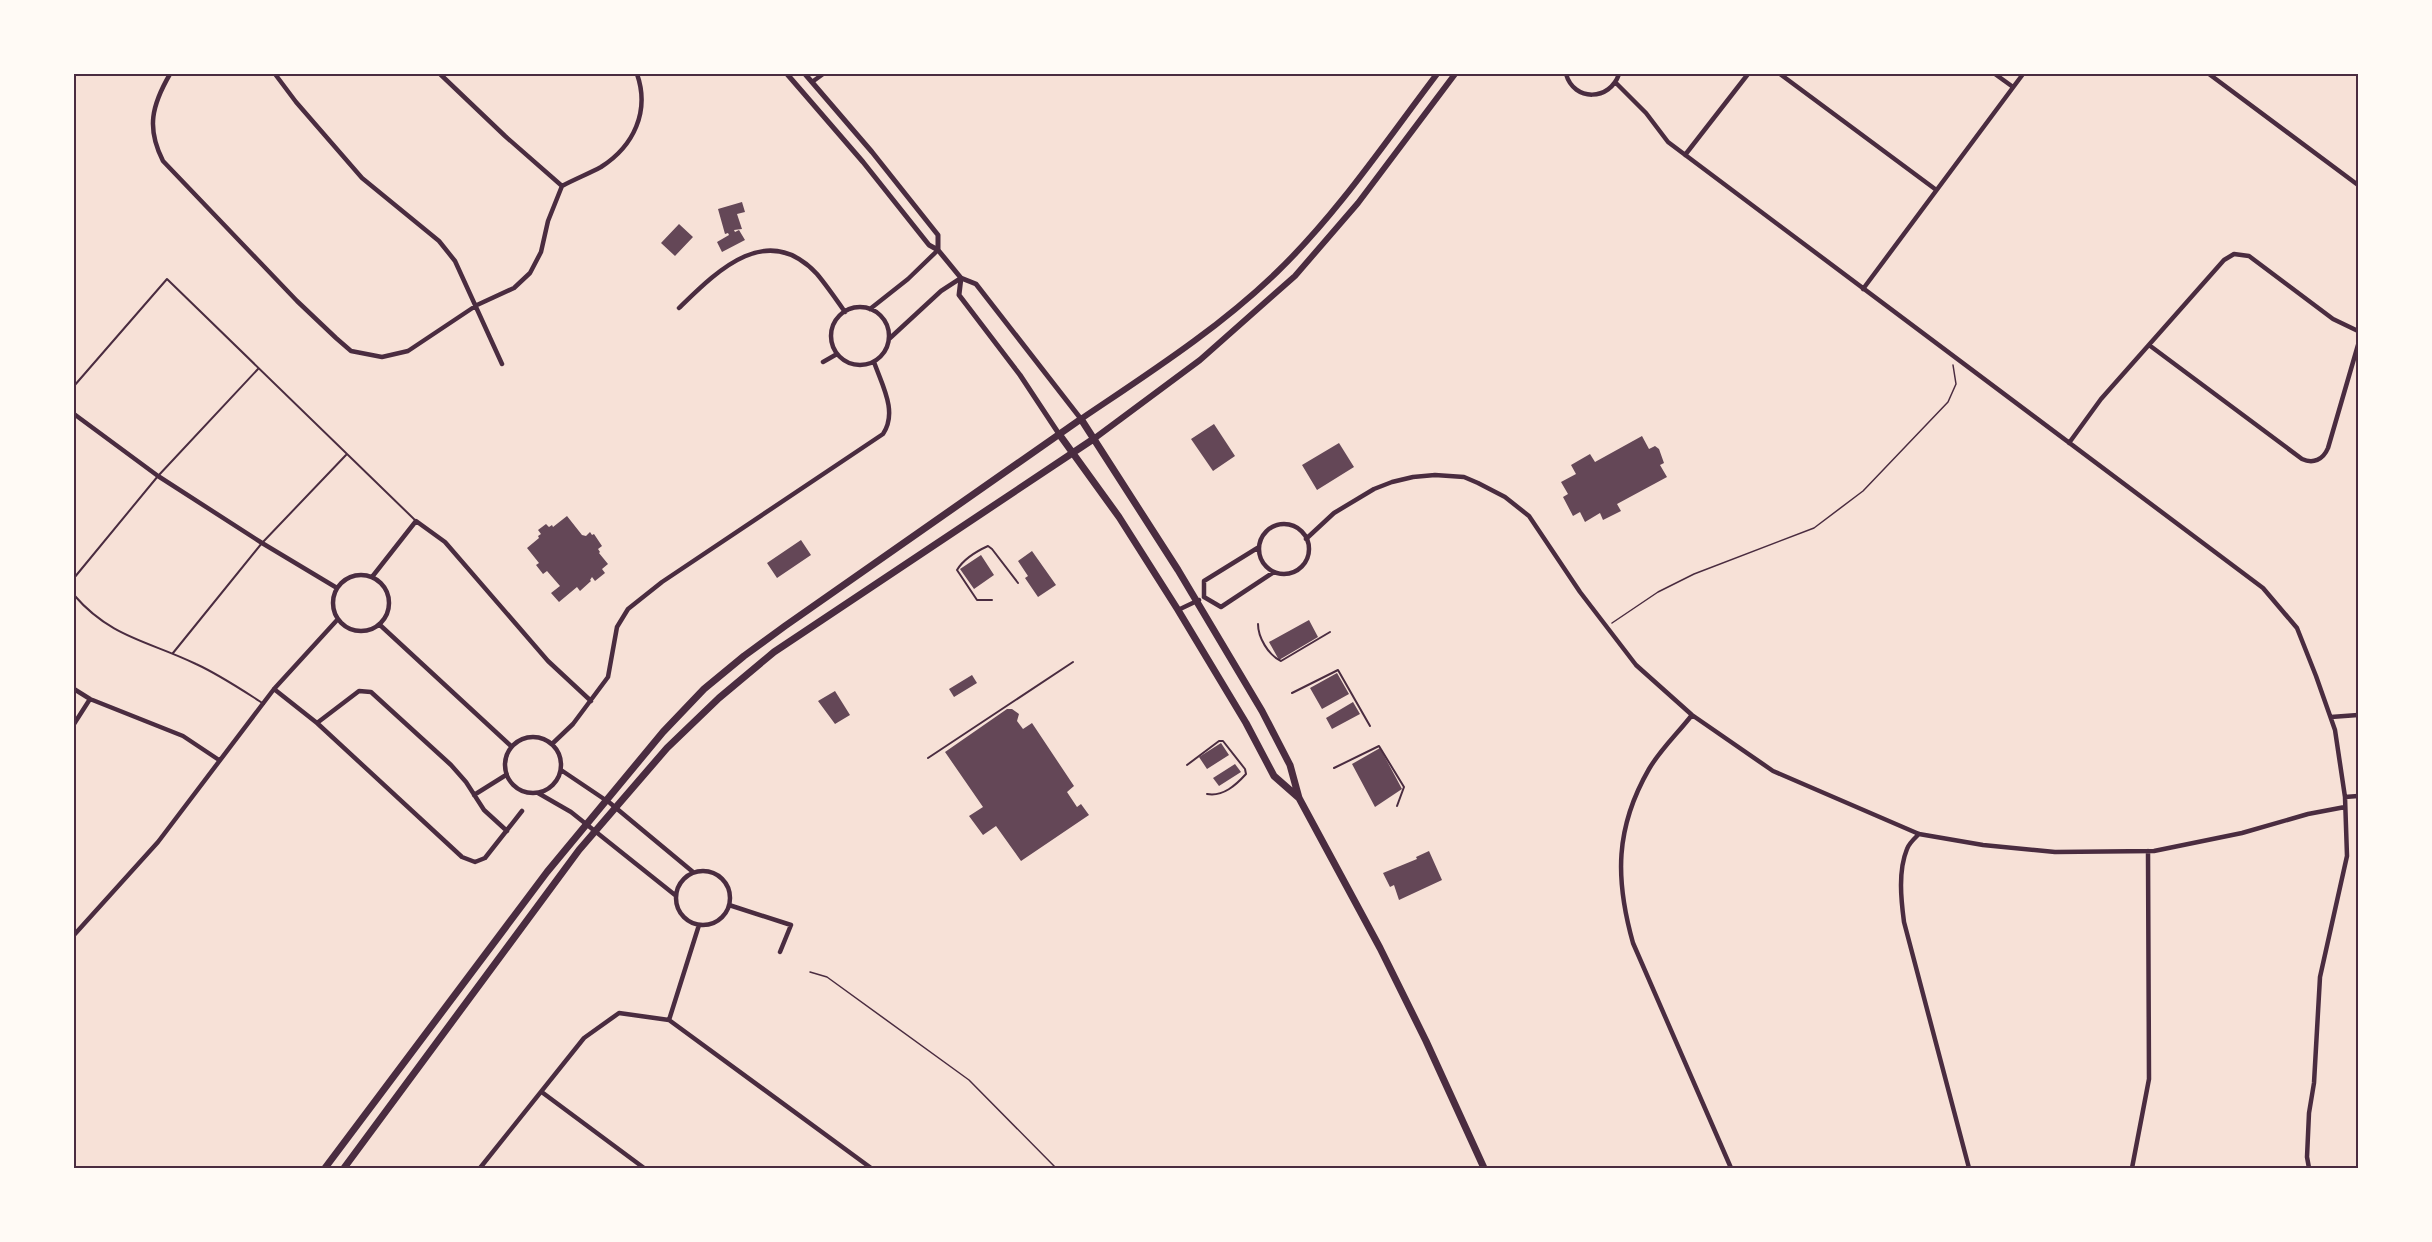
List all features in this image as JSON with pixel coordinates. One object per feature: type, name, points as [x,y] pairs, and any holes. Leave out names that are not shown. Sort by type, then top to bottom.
[{"type":"main road","points":[[325,1168],[547,872],[591,827],[663,732],[704,690],[744,656],[1220,323],[1278,271],[1340,202],[1437,74]]},
{"type":"main road","points":[[344,1168],[497,964],[591,827],[610,804],[719,698],[774,652],[1010,492],[1095,438],[1200,360],[1295,276],[1358,203],[1455,74]]},
{"type":"main road","points":[[1082,419],[1262,711],[1290,765],[1299,798],[1380,948],[1426,1041],[1484,1168]]},
{"type":"main road","points":[[1059,434],[1119,517],[1178,610],[1241,714],[1274,776],[1299,798]]},
{"type":"street","points":[[275,74],[296,102],[362,178],[439,241],[455,261],[502,364]]},
{"type":"street","points":[[440,74],[498,130],[562,186]]},
{"type":"street","points":[[169,76],[152,117],[152,138],[163,161],[289,294],[343,345],[351,351],[382,357],[416,346],[477,305],[514,288],[530,273],[541,252],[548,221],[562,186],[603,166],[628,143],[635,130],[643,103],[637,74]]},
{"type":"street","points":[[787,74],[863,162],[929,245],[939,250],[961,278],[976,284],[1082,419]]},
{"type":"street","points":[[805,74],[938,234],[939,250]]},
{"type":"street","points":[[812,82],[823,74]]},
{"type":"street","points":[[1566,74],[1573,87],[1589,95],[1608,90],[1616,82],[1619,74]]},
{"type":"street","points":[[1685,155],[1748,74]]},
{"type":"street","points":[[1780,74],[1935,189]]},
{"type":"street","points":[[1995,74],[2013,87]]},
{"type":"street","points":[[1863,289],[1935,189],[2023,74]]},
{"type":"street","points":[[2209,74],[2358,185]]},
{"type":"street","points":[[1616,82],[1646,113],[1668,142],[2263,588],[2297,628],[2335,730],[2345,797],[2346,855],[2319,988],[2314,1083],[2309,1113],[2308,1168]]},
{"type":"street","points":[[679,308],[717,272],[755,251],[768,250],[790,254],[816,273],[845,312]]},
{"type":"street","points":[[870,309],[908,279],[939,250]]},
{"type":"street","points":[[2068,443],[2101,399],[2224,260],[2238,253],[2249,256],[2333,319],[2358,331]]},
{"type":"street","points":[[890,339],[885,321],[870,309],[862,307],[845,312],[838,318],[831,336],[837,354],[854,365],[874,362],[885,352],[890,339],[941,291],[961,278]]},
{"type":"street","points":[[961,278],[959,295],[1020,375],[1059,434]]},
{"type":"street","points":[[2149,345],[2302,459],[2316,461],[2324,456],[2328,448],[2358,345]]},
{"type":"street","points":[[823,362],[837,354]]},
{"type":"street","points":[[552,744],[573,724],[608,677],[617,627],[628,609],[680,570],[883,434],[889,424],[890,410],[874,362]]},
{"type":"street","points":[[74,414],[158,476],[337,588]]},
{"type":"street","points":[[1306,539],[1334,513],[1374,489],[1402,479],[1435,475],[1464,477],[1497,493],[1528,516],[1580,592],[1636,665],[1692,715],[1773,771],[1919,834],[1983,845],[2055,852],[2148,851],[2242,833],[2308,814],[2345,807]]},
{"type":"street","points":[[372,577],[416,521],[445,542],[548,661],[591,701]]},
{"type":"street","points":[[1281,524],[1294,526],[1306,539],[1308,550],[1303,564],[1288,573],[1274,572],[1221,607],[1204,597],[1204,581],[1259,547],[1265,533],[1273,526],[1281,524]]},
{"type":"street","points":[[1259,547],[1262,561],[1274,572]]},
{"type":"street","points":[[354,576],[372,577],[383,586],[389,602],[386,617],[380,625],[365,631],[353,630],[338,619],[333,603],[337,588],[342,582],[354,576]]},
{"type":"street","points":[[1178,610],[1204,597]]},
{"type":"street","points":[[74,935],[158,842],[274,689],[338,619]]},
{"type":"street","points":[[380,625],[511,746]]},
{"type":"street","points":[[74,689],[90,699],[183,736],[219,760]]},
{"type":"street","points":[[274,689],[317,723],[462,857],[476,862],[485,858],[522,812]]},
{"type":"street","points":[[317,723],[359,691],[371,692],[451,765],[484,810],[507,831]]},
{"type":"street","points":[[74,724],[90,699]]},
{"type":"street","points":[[1692,715],[1650,767],[1629,810],[1621,854],[1621,876],[1624,910],[1633,943],[1731,1168]]},
{"type":"street","points":[[2331,717],[2358,716]]},
{"type":"street","points":[[536,736],[552,744],[560,756],[561,770],[553,785],[538,793],[515,788],[506,775],[504,759],[511,746],[527,737],[536,736]]},
{"type":"street","points":[[561,770],[610,804],[693,872]]},
{"type":"street","points":[[474,795],[506,775]]},
{"type":"street","points":[[538,793],[591,827],[675,895]]},
{"type":"street","points":[[2345,797],[2358,796]]},
{"type":"street","points":[[1919,834],[1907,848],[1902,872],[1901,898],[1904,922],[1969,1168]]},
{"type":"street","points":[[2132,1168],[2149,1079],[2148,851]]},
{"type":"street","points":[[705,870],[720,876],[729,888],[729,905],[721,919],[708,925],[699,925],[682,915],[676,903],[675,895],[682,880],[693,872],[705,870]]},
{"type":"street","points":[[729,905],[790,925],[780,952]]},
{"type":"street","points":[[669,1020],[699,925]]},
{"type":"street","points":[[480,1168],[543,1093],[584,1038],[619,1013],[669,1020],[871,1168]]},
{"type":"street","points":[[543,1093],[644,1168]]},
{"type":"lane","points":[[74,386],[167,279],[416,521]]},
{"type":"lane","points":[[74,578],[158,476],[259,368]]},
{"type":"lane","points":[[173,653],[262,543],[346,455]]},
{"type":"lane","points":[[992,600],[977,600],[957,570],[982,549],[988,546],[992,549],[1018,583]]},
{"type":"lane","points":[[74,595],[85,608],[114,629],[141,643],[198,664],[264,704]]},
{"type":"lane","points":[[1258,624],[1258,631],[1271,654],[1281,661],[1330,633]]},
{"type":"lane","points":[[928,758],[1073,663]]},
{"type":"lane","points":[[1292,693],[1338,670],[1370,726]]},
{"type":"lane","points":[[1187,765],[1219,741],[1223,741],[1245,769],[1246,774],[1227,790],[1215,795],[1207,794]]},
{"type":"lane","points":[[1334,768],[1379,746],[1404,787],[1396,806]]},
{"type":"path","points":[[1606,626],[1658,592],[1694,574],[1814,528],[1863,492],[1948,402],[1956,384],[1951,355]]},
{"type":"path","points":[[810,972],[827,977],[969,1080],[1056,1168]]},
{"type":"building","points":[[742,202],[745,212],[737,214],[742,229],[734,230],[735,232],[739,230],[745,240],[722,252],[717,242],[729,235],[725,234],[718,209]]},
{"type":"building","points":[[679,224],[693,237],[675,256],[661,243]]},
{"type":"building","points":[[1214,424],[1235,456],[1213,471],[1191,439]]},
{"type":"building","points":[[1642,436],[1649,449],[1655,446],[1659,449],[1664,463],[1660,465],[1667,477],[1617,504],[1621,511],[1603,520],[1600,513],[1585,522],[1580,512],[1573,516],[1563,497],[1568,494],[1561,482],[1576,474],[1571,465],[1590,454],[1595,462]]},
{"type":"building","points":[[1339,443],[1354,467],[1317,490],[1302,465]]},
{"type":"building","points":[[567,516],[582,535],[586,536],[590,532],[594,534],[602,546],[598,549],[599,553],[608,564],[602,569],[605,573],[595,581],[592,577],[591,581],[580,591],[577,587],[559,602],[551,593],[560,586],[547,571],[543,574],[536,565],[539,563],[527,548],[539,538],[541,534],[538,530],[546,524],[553,527]]},
{"type":"building","points":[[801,540],[811,555],[777,578],[767,563]]},
{"type":"building","points":[[1032,551],[1056,585],[1038,597],[1025,578],[1028,576],[1018,561]]},
{"type":"building","points":[[981,555],[994,575],[974,589],[960,569]]},
{"type":"building","points":[[1309,620],[1318,637],[1279,660],[1269,642]]},
{"type":"building","points":[[1337,673],[1349,694],[1322,709],[1310,688]]},
{"type":"building","points":[[972,675],[977,683],[954,697],[949,689]]},
{"type":"building","points":[[835,691],[850,715],[835,724],[818,701]]},
{"type":"building","points":[[1353,702],[1360,714],[1332,729],[1326,718]]},
{"type":"building","points":[[1007,709],[1012,709],[1019,714],[1017,721],[1023,729],[1032,723],[1074,786],[1067,792],[1077,807],[1081,804],[1089,815],[1021,861],[996,826],[983,835],[969,816],[983,807],[945,752]]},
{"type":"building","points":[[1221,743],[1229,755],[1207,769],[1199,757]]},
{"type":"building","points":[[1380,748],[1402,789],[1375,807],[1352,764]]},
{"type":"building","points":[[1235,764],[1241,772],[1219,786],[1213,778]]},
{"type":"building","points":[[1429,851],[1442,880],[1399,900],[1394,885],[1390,887],[1383,873],[1417,859],[1416,857]]}]
